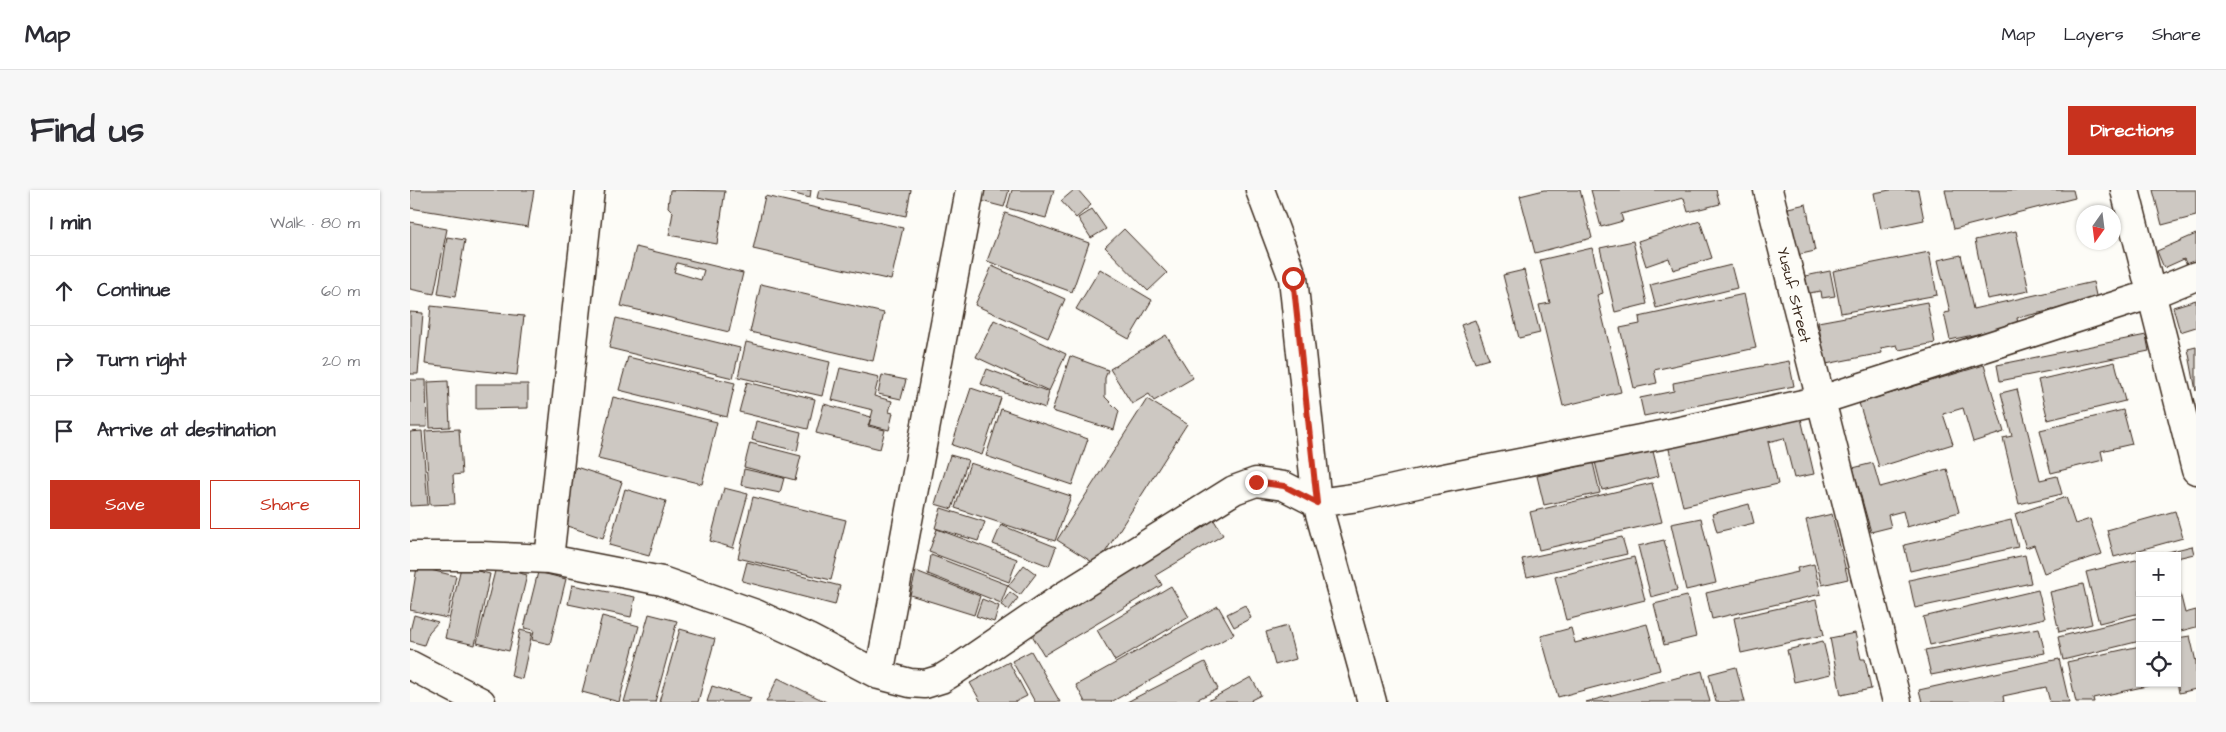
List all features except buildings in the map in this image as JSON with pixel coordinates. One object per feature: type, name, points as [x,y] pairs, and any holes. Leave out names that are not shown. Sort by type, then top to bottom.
[{"type":"street","points":[[549,559],[590,190]]},
{"type":"street","points":[[879,676],[970,190]]},
{"type":"street","points":[[1260,190],[1293,278],[1317,503],[1372,702]]},
{"type":"street","name":"Yusuf Street","points":[[1768,190],[1897,702]]},
{"type":"street","points":[[2125,190],[2196,470]]},
{"type":"street","points":[[410,556],[481,556],[549,559],[662,581],[756,614],[808,638],[879,676],[910,683],[925,684],[941,679],[1064,596],[1234,490],[1256,482],[1284,486],[1317,503],[1376,494],[1434,480],[1676,432],[1821,400],[2152,294],[2196,276]]},
{"type":"street","points":[[410,664],[481,702]]},
{"type":"route","points":[[1256,482],[1284,486],[1317,503],[1293,278]]}]
